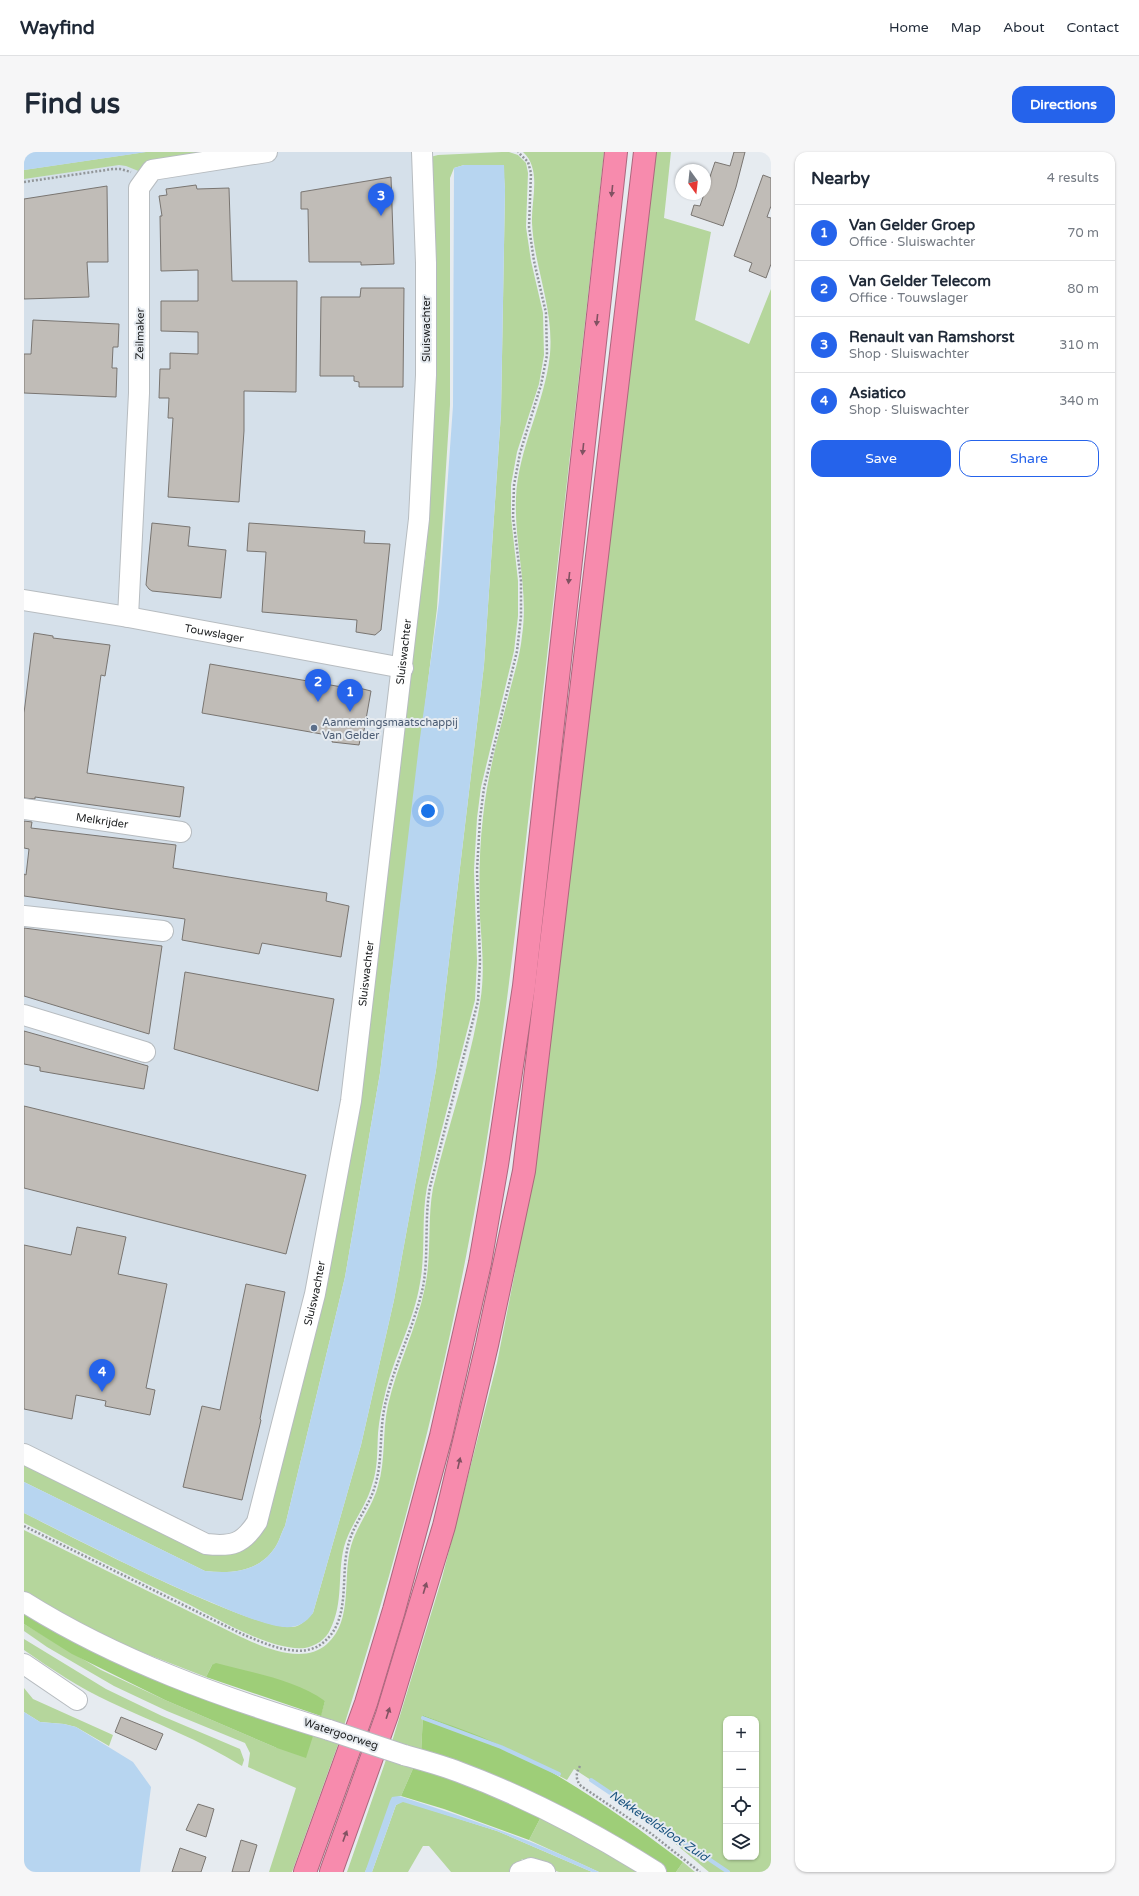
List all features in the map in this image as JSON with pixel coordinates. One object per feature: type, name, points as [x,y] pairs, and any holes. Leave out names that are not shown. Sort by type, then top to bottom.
[{"type":"highway","points":[[305,1872],[366,1703],[394,1610],[442,1436],[480,1263],[497,1165],[524,986],[616,152]]},
{"type":"highway","points":[[331,1872],[387,1715],[444,1526],[488,1337],[524,1171],[645,152]]},
{"type":"street","points":[[144,180],[152,170],[267,152]]},
{"type":"street","name":"Sluiswachter","points":[[24,1454],[206,1544],[220,1546],[238,1543],[251,1532],[257,1522],[314,1294],[351,1101],[403,668],[419,519],[426,375],[426,263],[422,152]]},
{"type":"street","name":"Zeilmaker","points":[[128,617],[139,393],[139,188],[144,180]]},
{"type":"street","name":"Touwslager","points":[[24,600],[128,617],[403,668]]},
{"type":"street","name":"Melkrijder","points":[[24,809],[181,832]]},
{"type":"street","points":[[24,916],[163,931]]},
{"type":"street","points":[[24,1015],[145,1052]]},
{"type":"street","name":"Watergoorweg","points":[[24,1602],[108,1649],[156,1670],[328,1730],[458,1771],[534,1802],[603,1839],[656,1872]]},
{"type":"street","points":[[24,1664],[77,1700]]},
{"type":"street","points":[[520,1872],[531,1868],[544,1872]]},
{"type":"path","points":[[24,1526],[242,1634],[272,1645],[296,1651],[315,1648],[329,1638],[338,1620],[343,1596],[347,1547],[354,1528],[367,1507],[375,1486],[379,1466],[381,1433],[385,1407],[420,1296],[425,1270],[426,1210],[430,1187],[473,1023],[478,994],[480,961],[477,883],[480,819],[484,788],[517,651],[521,616],[521,580],[513,517],[514,485],[520,453],[541,385],[548,341],[544,299],[530,235],[529,199],[531,173],[528,162],[518,152]]},
{"type":"path","points":[[24,182],[120,169],[132,172],[144,180]]},
{"type":"path","points":[[580,1766],[576,1773],[577,1781],[581,1786],[649,1832],[700,1872]]},
{"type":"shaded area","points":[[107,152],[431,152],[433,181],[425,558],[401,713],[382,978],[243,1565],[24,1474],[24,164]]},
{"type":"green space","points":[[146,152],[223,152],[141,172],[119,165],[24,179],[24,170]]},
{"type":"green space","points":[[509,152],[518,155],[526,163],[528,173],[526,227],[531,261],[543,313],[544,355],[539,384],[517,452],[511,485],[511,517],[518,581],[518,616],[514,651],[481,787],[477,818],[474,870],[477,961],[475,1000],[427,1187],[424,1211],[423,1259],[420,1283],[409,1325],[393,1366],[385,1394],[379,1423],[377,1459],[374,1479],[366,1501],[350,1531],[344,1547],[339,1599],[334,1620],[328,1633],[320,1642],[313,1646],[305,1648],[292,1648],[277,1645],[245,1633],[24,1523],[24,1513],[164,1582],[207,1601],[247,1616],[278,1626],[297,1626],[304,1622],[313,1613],[361,1445],[394,1300],[436,1070],[484,665],[501,413],[505,190],[503,165],[464,165],[454,168],[450,178],[450,405],[437,608],[380,1073],[345,1277],[285,1526],[276,1547],[268,1557],[260,1563],[243,1570],[224,1572],[205,1571],[24,1482],[24,1461],[197,1546],[243,1548],[310,1338],[426,554],[433,376],[430,157],[438,155]]},
{"type":"green space","points":[[523,152],[604,152],[562,527],[499,1062],[468,1246],[456,1307],[413,1490],[343,1729],[319,1721],[325,1701],[212,1665],[206,1677],[113,1641],[24,1597],[24,1530],[241,1637],[273,1650],[296,1654],[318,1650],[327,1644],[341,1623],[346,1598],[348,1558],[351,1546],[378,1486],[382,1466],[388,1405],[396,1375],[417,1317],[425,1287],[433,1188],[471,1049],[482,992],[483,960],[479,880],[483,817],[493,757],[520,652],[524,618],[523,584],[517,533],[516,498],[521,461],[543,391],[550,354],[547,304],[536,256],[532,223],[534,176],[529,159]]},
{"type":"green space","points":[[654,152],[671,152],[664,218],[711,232],[695,320],[749,344],[771,289],[771,1872],[709,1872],[665,1835],[662,1826],[574,1769],[567,1780],[501,1746],[423,1715],[421,1754],[391,1745],[442,1578],[497,1363],[515,1272],[554,1016]]},
{"type":"green space","points":[[24,1613],[226,1706],[313,1736],[306,1758],[277,1748],[165,1700],[72,1654],[24,1624]]},
{"type":"green space","points":[[24,1624],[101,1670],[165,1700],[277,1748],[226,1706],[340,1739],[292,1872],[269,1872],[296,1788],[248,1767],[250,1753],[245,1743],[167,1711],[114,1686],[47,1647],[24,1631]]},
{"type":"green space","points":[[24,1639],[106,1689],[162,1716],[240,1749],[244,1760],[242,1766],[194,1740],[99,1697],[55,1671],[24,1650]]},
{"type":"green space","points":[[216,1663],[286,1682],[313,1693],[325,1701],[321,1716],[206,1677],[212,1665]]},
{"type":"green space","points":[[24,1688],[33,1699],[113,1735],[109,1746],[76,1727],[64,1724],[40,1722],[24,1712]]},
{"type":"green space","points":[[423,1715],[492,1742],[550,1771],[640,1830],[683,1862],[676,1872],[666,1872],[421,1754]]},
{"type":"green space","points":[[388,1754],[415,1764],[365,1872],[347,1872]]},
{"type":"green space","points":[[415,1764],[543,1813],[529,1840],[444,1809],[401,1796]]},
{"type":"green space","points":[[403,1801],[497,1831],[592,1872],[559,1872],[522,1859],[514,1872],[451,1872],[429,1846],[423,1846],[408,1872],[372,1872],[396,1805]]},
{"type":"green space","points":[[543,1813],[647,1872],[599,1872],[529,1840]]},
{"type":"green space","points":[[683,1862],[695,1872],[676,1872]]},
{"type":"water","points":[[24,152],[146,152],[24,170]]},
{"type":"water","points":[[464,165],[504,165],[505,190],[501,413],[484,665],[436,1070],[394,1300],[361,1445],[313,1613],[304,1623],[297,1626],[275,1626],[229,1610],[189,1593],[118,1560],[24,1513],[24,1482],[205,1571],[224,1572],[243,1570],[260,1563],[268,1557],[276,1547],[285,1526],[345,1277],[380,1073],[419,745],[439,601],[453,406],[454,168]]},
{"type":"water","points":[[24,1712],[40,1722],[64,1724],[76,1727],[133,1762],[151,1787],[140,1872],[24,1872]]},
{"type":"water","points":[[399,1796],[475,1821],[525,1840],[575,1860],[599,1872],[592,1872],[497,1831],[403,1802],[396,1805],[372,1872],[365,1872],[390,1801],[392,1797]]},
{"type":"building","points":[[734,152],[745,152],[736,187],[723,226],[691,215],[694,205],[700,206],[702,200],[711,200],[711,174],[715,162],[730,166]]},
{"type":"building","points":[[763,175],[771,178],[771,206],[767,217],[771,218],[771,264],[766,278],[749,271],[752,263],[734,256]]},
{"type":"building","points":[[391,177],[394,264],[361,265],[361,262],[309,262],[308,209],[301,209],[301,192]]},
{"type":"building","points":[[196,185],[197,189],[229,188],[232,281],[297,281],[296,392],[244,391],[244,431],[239,502],[168,497],[173,418],[168,418],[169,398],[159,398],[160,369],[170,369],[170,353],[198,354],[198,332],[161,331],[161,301],[198,301],[198,270],[161,271],[160,216],[162,216],[159,196],[167,195],[166,189]]},
{"type":"building","points":[[107,186],[108,262],[87,262],[89,297],[24,299],[24,199]]},
{"type":"building","points":[[361,288],[404,288],[403,387],[359,387],[359,382],[354,381],[354,376],[320,376],[321,297],[360,297]]},
{"type":"building","points":[[33,320],[119,324],[118,347],[113,347],[112,368],[117,368],[116,397],[24,393],[24,354],[31,354]]},
{"type":"building","points":[[152,523],[190,527],[188,546],[226,550],[221,598],[152,591],[149,589],[146,585]]},
{"type":"building","points":[[249,523],[365,531],[364,543],[390,544],[381,630],[375,635],[356,632],[357,620],[262,612],[266,552],[247,551]]},
{"type":"building","points":[[34,633],[53,636],[53,638],[110,645],[105,676],[101,675],[87,773],[184,787],[180,817],[35,797],[35,799],[24,798],[24,713]]},
{"type":"building","points":[[210,664],[342,687],[343,684],[371,691],[363,736],[361,735],[359,745],[332,742],[333,736],[202,713]]},
{"type":"building","points":[[24,821],[32,822],[31,828],[176,845],[173,868],[327,893],[326,901],[349,906],[341,957],[262,943],[259,954],[182,940],[185,919],[24,896],[24,874],[26,875],[29,849],[24,848]]},
{"type":"building","points":[[24,928],[162,946],[149,1034],[24,996]]},
{"type":"building","points":[[185,972],[334,999],[318,1091],[174,1049]]},
{"type":"building","points":[[24,1031],[148,1066],[144,1089],[40,1071],[40,1067],[24,1064]]},
{"type":"building","points":[[24,1106],[306,1175],[286,1254],[24,1188]]},
{"type":"building","points":[[77,1227],[126,1237],[118,1274],[167,1284],[146,1388],[155,1390],[150,1415],[105,1406],[106,1401],[76,1395],[72,1419],[24,1409],[24,1245],[71,1255]]},
{"type":"building","points":[[246,1284],[285,1292],[261,1420],[242,1500],[183,1487],[202,1406],[220,1410]]},
{"type":"building","points":[[121,1717],[163,1734],[156,1750],[115,1732]]},
{"type":"building","points":[[198,1804],[214,1809],[206,1837],[186,1830]]},
{"type":"building","points":[[241,1840],[257,1845],[249,1872],[232,1872]]},
{"type":"building","points":[[180,1848],[206,1857],[201,1872],[172,1872]]},
{"type":"waterway","name":"Nekkeveldsloot Zuid","points":[[423,1718],[501,1747],[559,1774]]},
{"type":"waterway","name":"Nekkeveldsloot Zuid","points":[[591,1780],[728,1872]]},
{"type":"place","name":"Renault van Ramshorst","points":[[381,216]]},
{"type":"place","name":"Van Gelder Telecom","points":[[318,702]]},
{"type":"place","name":"Van Gelder Groep","points":[[350,712]]},
{"type":"place","name":"Aannemingsmaatschappij Van Gelder","points":[[314,728]]},
{"type":"place","name":"Asiatico","points":[[102,1392]]}]
